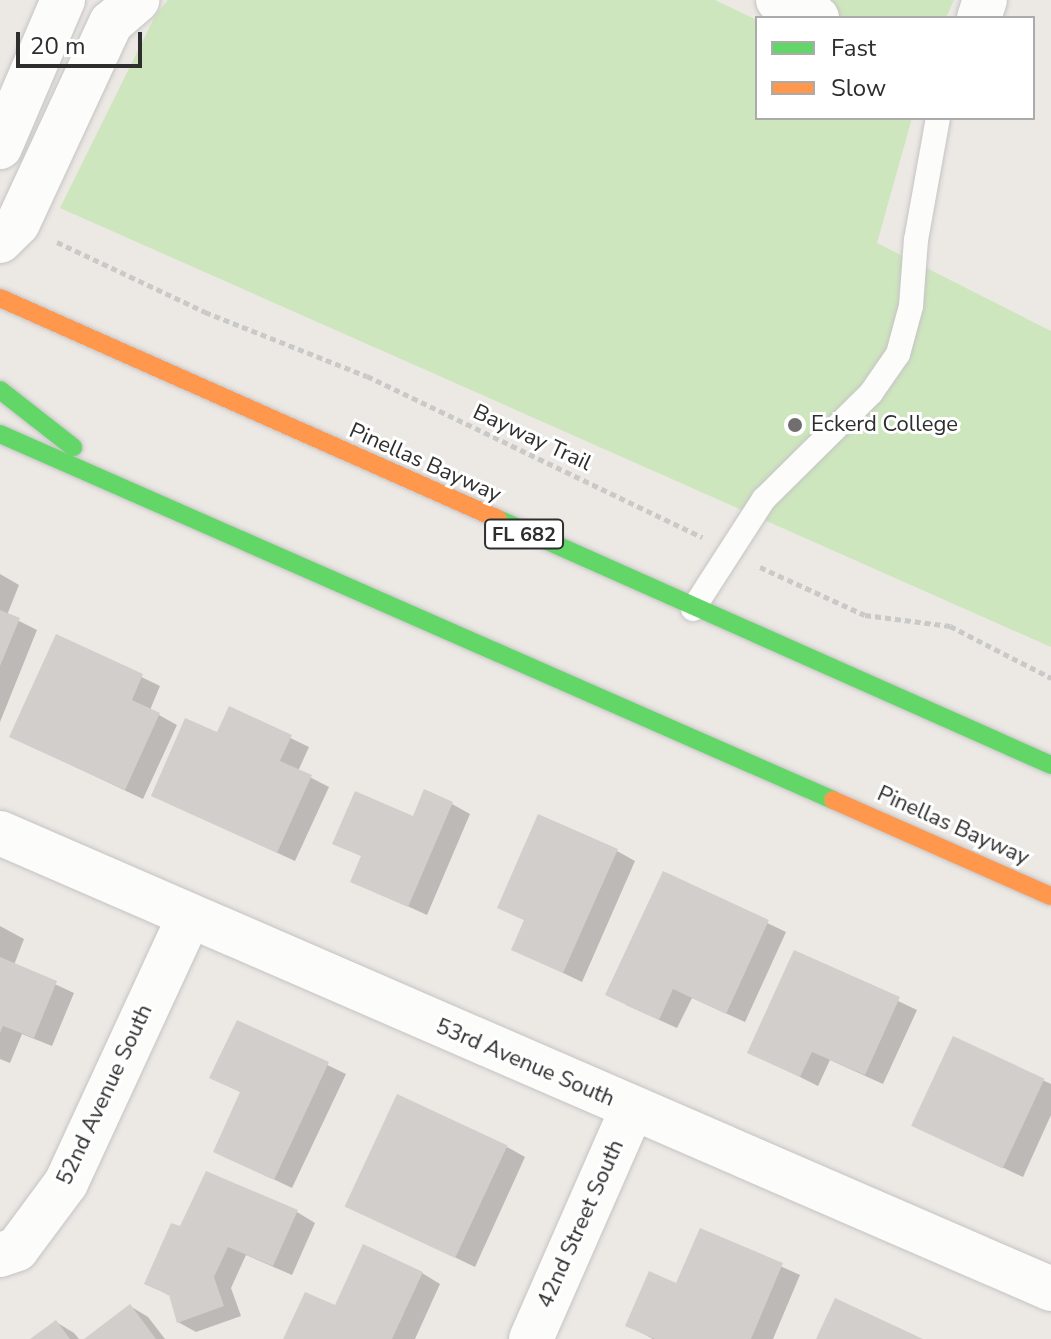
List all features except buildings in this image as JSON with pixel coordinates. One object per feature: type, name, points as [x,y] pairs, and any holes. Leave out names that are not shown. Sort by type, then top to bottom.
[{"type":"main road","name":"Pinellas Bayway","points":[[0,298],[693,609],[1051,765]]},
{"type":"main road","points":[[0,390],[40,425],[161,506]]},
{"type":"main road","name":"Pinellas Bayway","points":[[0,434],[1051,896]]},
{"type":"street","points":[[0,147],[63,0]]},
{"type":"street","points":[[9,232],[111,23],[137,0]]},
{"type":"street","points":[[778,0],[813,16]]},
{"type":"street","name":"53rd Avenue South","points":[[0,833],[1051,1289]]},
{"type":"street","name":"52nd Avenue South","points":[[0,1255],[17,1249],[66,1183],[189,917]]},
{"type":"street","name":"42nd Street South","points":[[531,1339],[632,1109]]},
{"type":"lane","points":[[693,609],[764,499],[871,393],[898,354],[911,306],[916,240],[938,120]]},
{"type":"path","name":"Bayway Trail","points":[[9,232],[367,376],[824,600],[865,615],[950,626],[1051,678]]},
{"type":"green space","name":"Eckerd College","points":[[168,0],[715,0],[755,19],[755,120],[911,120],[877,243],[1051,331],[1051,647],[60,208],[155,16]]},
{"type":"green space","points":[[803,0],[954,0],[947,16],[838,16]]},
{"type":"traffic: fast","points":[[0,390],[73,447]]},
{"type":"traffic: fast","points":[[0,434],[833,800]]},
{"type":"traffic: fast","points":[[498,519],[1051,765]]},
{"type":"traffic: slow","points":[[0,298],[498,519]]},
{"type":"traffic: slow","points":[[833,800],[1051,896]]},
{"type":"place","name":"Eckerd College","points":[[795,425]]}]
